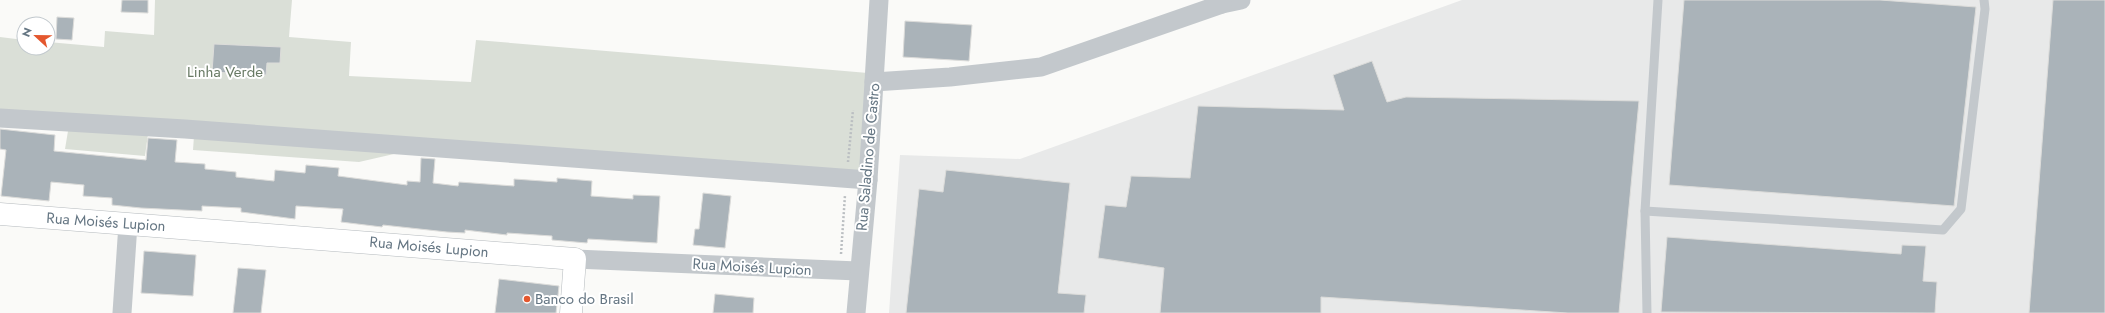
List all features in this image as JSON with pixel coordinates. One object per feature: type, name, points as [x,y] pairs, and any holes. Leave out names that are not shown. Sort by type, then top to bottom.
[{"type":"main road","name":"Rua Moisés Lupion","points":[[0,214],[575,259]]},
{"type":"main road","points":[[571,313],[575,259]]},
{"type":"street","name":"Rua Saladino de Castro","points":[[856,313],[849,271],[868,180],[879,0]]},
{"type":"street","points":[[874,82],[950,77],[1041,67],[1225,2],[1241,0]]},
{"type":"street","points":[[0,118],[185,129],[868,180]]},
{"type":"street","points":[[122,313],[128,224]]},
{"type":"street","name":"Rua Moisés Lupion","points":[[575,259],[849,271]]},
{"type":"lane","points":[[1647,313],[1644,211],[1658,0]]},
{"type":"lane","points":[[1644,211],[1943,230],[1961,209],[1986,10],[1984,0]]},
{"type":"path","points":[[849,271],[846,178],[854,106]]},
{"type":"shaded area","points":[[1462,0],[2105,0],[2105,313],[889,313],[900,155],[1020,159]]},
{"type":"green space","name":"Linha Verde","points":[[155,0],[292,0],[289,37],[351,42],[349,76],[471,82],[476,40],[868,73],[858,188],[407,151],[359,162],[193,150],[194,136],[148,134],[145,156],[65,149],[68,131],[0,125],[0,37],[16,39],[16,56],[56,56],[56,43],[104,47],[105,31],[154,35]]},
{"type":"building","points":[[122,0],[148,0],[148,13],[121,12]]},
{"type":"building","points":[[1684,0],[1880,0],[1976,7],[1954,206],[1669,185]]},
{"type":"building","points":[[2053,0],[2105,0],[2105,313],[2029,313]]},
{"type":"building","points":[[57,17],[74,18],[72,40],[56,39]]},
{"type":"building","points":[[905,21],[972,25],[969,61],[903,57]]},
{"type":"building","points":[[214,44],[281,47],[280,63],[267,63],[266,75],[212,72]]},
{"type":"building","points":[[1372,61],[1387,102],[1406,97],[1639,101],[1619,313],[1568,313],[1321,297],[1321,313],[1160,313],[1164,268],[1098,258],[1105,205],[1126,207],[1131,176],[1190,178],[1198,106],[1344,110],[1333,75]]},
{"type":"building","points":[[0,129],[55,135],[54,151],[146,160],[148,138],[177,140],[175,162],[205,164],[205,169],[236,172],[236,177],[274,181],[275,170],[305,173],[306,165],[339,168],[338,176],[407,185],[407,181],[420,182],[421,158],[435,159],[433,183],[458,186],[459,182],[514,186],[514,179],[557,182],[557,178],[592,181],[591,196],[633,199],[633,195],[660,196],[657,243],[588,239],[587,243],[552,240],[552,236],[507,233],[507,235],[465,230],[465,233],[447,232],[383,225],[382,227],[341,222],[343,209],[296,206],[295,219],[241,212],[241,208],[202,206],[202,211],[141,208],[112,205],[112,198],[83,196],[84,185],[51,182],[49,201],[1,196],[6,150],[0,149]]},
{"type":"building","points":[[946,170],[1070,183],[1058,293],[1086,295],[1084,313],[906,313],[919,189],[943,192]]},
{"type":"building","points":[[703,193],[731,196],[725,248],[693,245],[695,229],[699,229]]},
{"type":"building","points":[[1667,237],[1901,254],[1902,245],[1926,246],[1923,281],[1937,282],[1935,313],[1661,312]]},
{"type":"building","points":[[144,251],[196,255],[193,296],[141,293]]},
{"type":"building","points":[[238,268],[266,270],[261,313],[233,313]]},
{"type":"building","name":"Banco do Brasil","points":[[499,279],[559,286],[556,313],[495,313]]},
{"type":"building","points":[[715,294],[754,298],[753,313],[713,313]]},
{"type":"place","name":"Banco do Brasil","points":[[527,299]]}]
